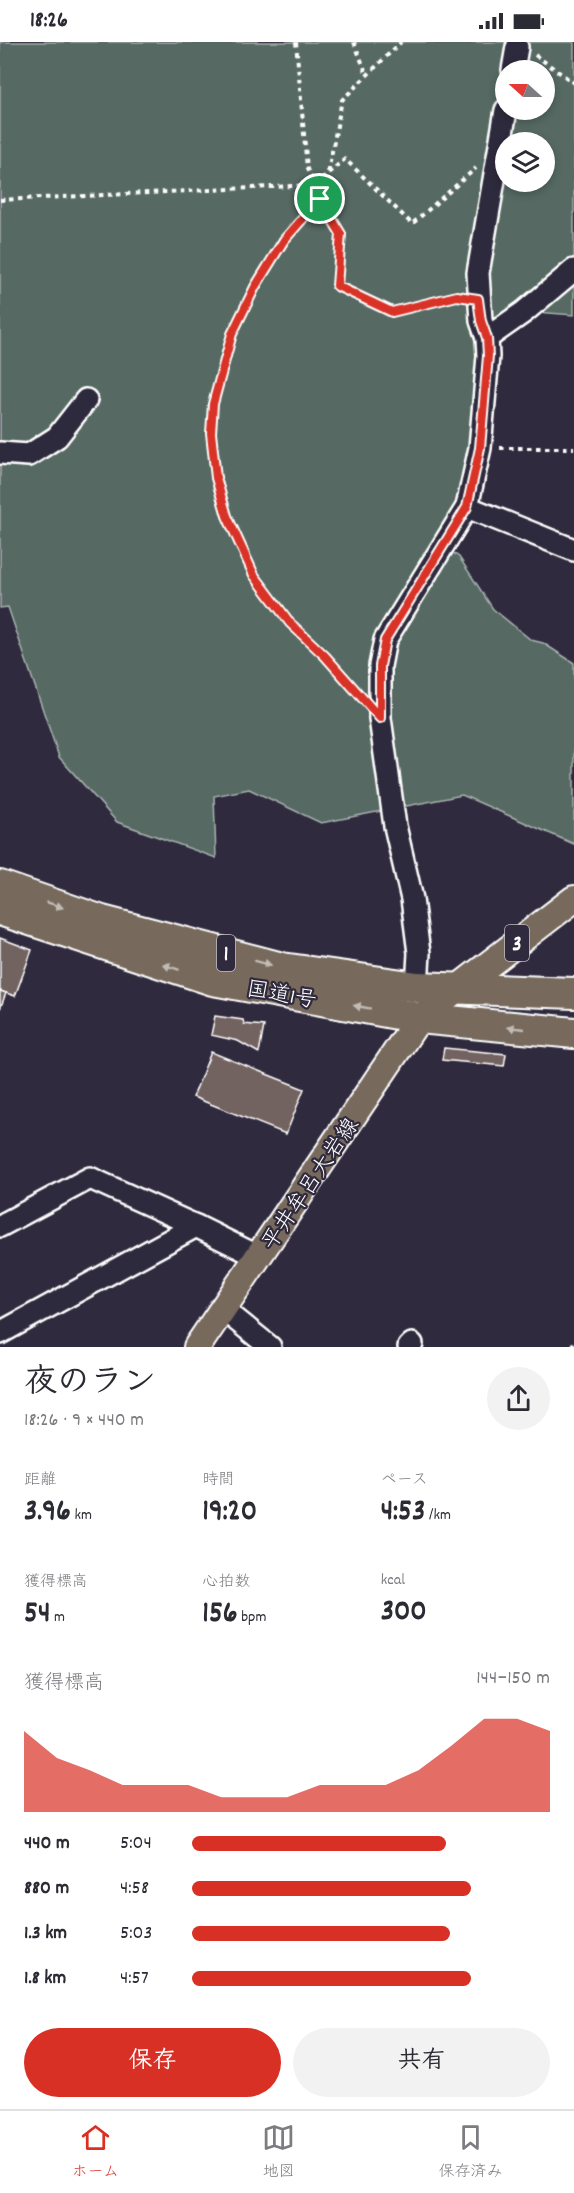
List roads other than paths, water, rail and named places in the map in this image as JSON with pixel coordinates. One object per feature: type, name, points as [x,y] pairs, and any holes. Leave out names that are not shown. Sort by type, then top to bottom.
[{"type":"highway","name":"国道1号","points":[[0,886],[102,921],[282,968],[417,987],[574,993]]},
{"type":"highway","name":"国道1号","points":[[0,910],[213,980],[419,1018],[574,1034]]},
{"type":"main road","name":"3","points":[[419,1018],[574,899]]},
{"type":"main road","name":"平井牟呂大岩線","points":[[197,1347],[419,1018]]},
{"type":"street","points":[[515,60],[517,47]]},
{"type":"street","points":[[417,987],[419,954],[412,899],[395,826],[380,718],[380,666],[385,640],[467,507],[480,448],[488,356],[487,338],[481,321],[478,299],[481,249],[504,120]]},
{"type":"street","points":[[487,338],[524,312],[574,270]]},
{"type":"street","points":[[0,453],[29,455],[57,437],[86,400]]},
{"type":"street","points":[[467,507],[574,550]]},
{"type":"street","points":[[0,1226],[90,1178],[258,1257]]},
{"type":"street","points":[[0,1333],[196,1226]]},
{"type":"street","points":[[224,1309],[270,1347]]},
{"type":"railway","points":[[571,1347],[574,1343]]}]
